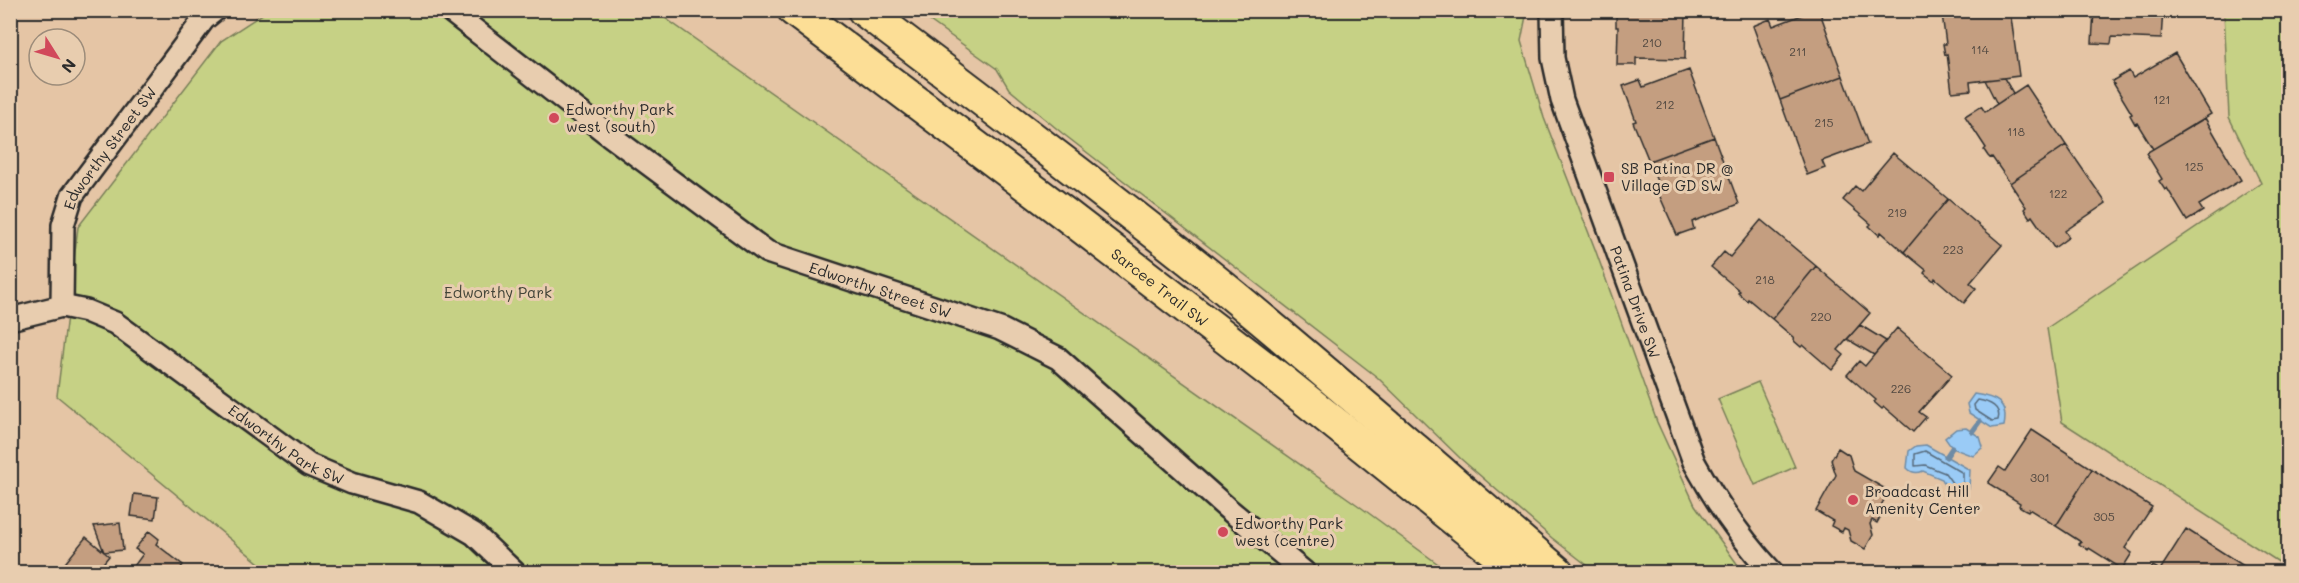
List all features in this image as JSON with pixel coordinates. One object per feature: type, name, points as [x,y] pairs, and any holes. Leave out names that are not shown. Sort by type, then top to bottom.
[{"type":"highway","name":"Sarcee Trail SW","points":[[794,10],[1075,221],[1286,384],[1520,573]]},
{"type":"highway","points":[[864,10],[1043,145],[1209,275],[1411,445],[1557,573]]},
{"type":"street","name":"Edworthy Street SW","points":[[62,306],[63,225],[72,196],[204,19],[215,10]]},
{"type":"street","name":"Edworthy Street SW","points":[[449,10],[604,131],[767,252],[1000,329],[1058,358],[1304,573]]},
{"type":"street","name":"Patina Drive SW","points":[[1552,10],[1553,58],[1562,100],[1694,462],[1718,504],[1772,573]]},
{"type":"street","points":[[10,319],[62,306]]},
{"type":"street","name":"Edworthy Park SW","points":[[62,306],[86,311],[115,323],[309,465],[352,483],[419,502],[448,517],[474,534],[514,573]]},
{"type":"green space","name":"Edworthy Park","points":[[267,11],[655,11],[1359,506],[1449,572],[270,572],[57,396],[78,227],[221,41]]},
{"type":"green space","points":[[916,11],[1527,11],[1521,41],[1544,118],[1595,249],[1657,422],[1695,505],[1743,572],[1596,572],[1552,538],[1461,459],[1377,377],[1062,133],[1009,89],[997,69]]},
{"type":"green space","points":[[2224,11],[2288,11],[2288,568],[2062,422],[2047,328],[2261,183],[2229,117]]},
{"type":"green space","points":[[1758,382],[1795,467],[1755,485],[1718,399]]},
{"type":"water","points":[[1974,394],[1999,402],[2004,411],[2004,426],[1992,428],[1969,413],[1967,404]]},
{"type":"water","points":[[1966,428],[1980,437],[1983,447],[1973,456],[1952,448],[1945,438],[1956,429]]},
{"type":"water","points":[[1926,445],[1970,470],[1969,488],[1953,494],[1947,489],[1942,479],[1923,471],[1913,472],[1907,468],[1909,451],[1916,446]]},
{"type":"building","points":[[1618,10],[1686,10],[1685,59],[1636,58],[1636,65],[1617,65],[1616,15],[1618,15]]},
{"type":"building","points":[[1819,10],[1843,76],[1780,100],[1753,26],[1770,19],[1773,26]]},
{"type":"building","points":[[1967,10],[2010,10],[2019,76],[1970,82],[1971,90],[1952,92],[1947,54],[1945,55],[1943,44],[1946,44],[1942,14]]},
{"type":"building","points":[[2094,10],[2163,10],[2161,39],[2112,37],[2111,44],[2092,43]]},
{"type":"building","points":[[2175,53],[2211,114],[2153,149],[2137,123],[2135,124],[2130,115],[2132,114],[2112,81],[2129,71],[2133,78]]},
{"type":"building","points":[[1689,70],[1714,137],[1649,161],[1633,122],[1636,121],[1623,86],[1640,80],[1643,87]]},
{"type":"building","points":[[1843,76],[1868,144],[1822,161],[1825,168],[1807,175],[1780,100]]},
{"type":"building","points":[[2004,78],[2013,93],[1997,104],[1985,80]]},
{"type":"building","points":[[2026,85],[2066,145],[2010,183],[1992,157],[1988,156],[1984,150],[1986,148],[1965,116],[1981,106],[1985,112]]},
{"type":"building","points":[[2205,118],[2241,180],[2199,205],[2203,211],[2187,221],[2167,188],[2165,190],[2159,181],[2162,179],[2146,153]]},
{"type":"building","points":[[1714,137],[1739,204],[1692,222],[1694,229],[1677,235],[1657,190],[1660,189],[1649,161]]},
{"type":"building","points":[[2066,145],[2106,203],[2065,231],[2069,237],[2054,248],[2032,216],[2030,218],[2024,209],[2026,207],[2010,183]]},
{"type":"building","points":[[1893,153],[1948,199],[1904,252],[1881,232],[1879,235],[1869,226],[1871,224],[1843,200],[1855,186],[1861,191]]},
{"type":"building","points":[[1948,199],[2002,245],[1970,283],[1976,288],[1964,303],[1935,278],[1934,281],[1924,273],[1926,270],[1904,252]]},
{"type":"building","points":[[1761,220],[1816,266],[1772,319],[1748,299],[1747,301],[1738,293],[1740,291],[1711,267],[1724,252],[1730,257]]},
{"type":"building","points":[[1816,266],[1870,313],[1838,350],[1844,355],[1832,370],[1803,345],[1801,347],[1772,319]]},
{"type":"building","points":[[1860,325],[1886,341],[1874,355],[1847,339]]},
{"type":"building","points":[[1897,328],[1952,375],[1919,412],[1926,417],[1913,432],[1884,407],[1882,409],[1874,402],[1876,400],[1847,375],[1859,361],[1865,366]]},
{"type":"building","points":[[2032,430],[2092,469],[2056,526],[2029,509],[2028,511],[2019,506],[2020,503],[1988,483],[1999,467],[2005,471]]},
{"type":"building","name":"Broadcast Hill Amenity Center","points":[[1838,448],[1849,455],[1854,471],[1889,491],[1879,509],[1883,512],[1877,523],[1872,520],[1870,524],[1873,535],[1865,549],[1851,541],[1848,530],[1844,528],[1842,532],[1831,526],[1833,521],[1816,511],[1836,475],[1831,460]]},
{"type":"building","points":[[2092,469],[2152,507],[2125,548],[2132,553],[2122,569],[2089,548],[2088,550],[2079,544],[2081,542],[2056,526]]},
{"type":"building","points":[[134,494],[158,497],[155,519],[131,516]]},
{"type":"building","points":[[120,523],[123,550],[104,552],[94,526]]},
{"type":"building","points":[[2186,529],[2247,568],[2244,572],[2149,572],[2153,566],[2160,570]]},
{"type":"building","points":[[149,531],[159,539],[156,544],[183,565],[178,572],[142,572],[134,566],[143,554],[135,549]]},
{"type":"building","points":[[86,537],[109,556],[96,572],[58,572]]},
{"type":"waterway","points":[[1972,432],[1980,421]]},
{"type":"waterway","points":[[1946,457],[1952,448]]},
{"type":"place","name":"Edworthy Park west (south)","points":[[554,118]]},
{"type":"place","name":"SB Patina DR @ Village GD SW","points":[[1609,177]]},
{"type":"place","name":"Broadcast Hill Amenity Center","points":[[1853,500]]},
{"type":"place","name":"Edworthy Park west (centre)","points":[[1223,532]]}]
